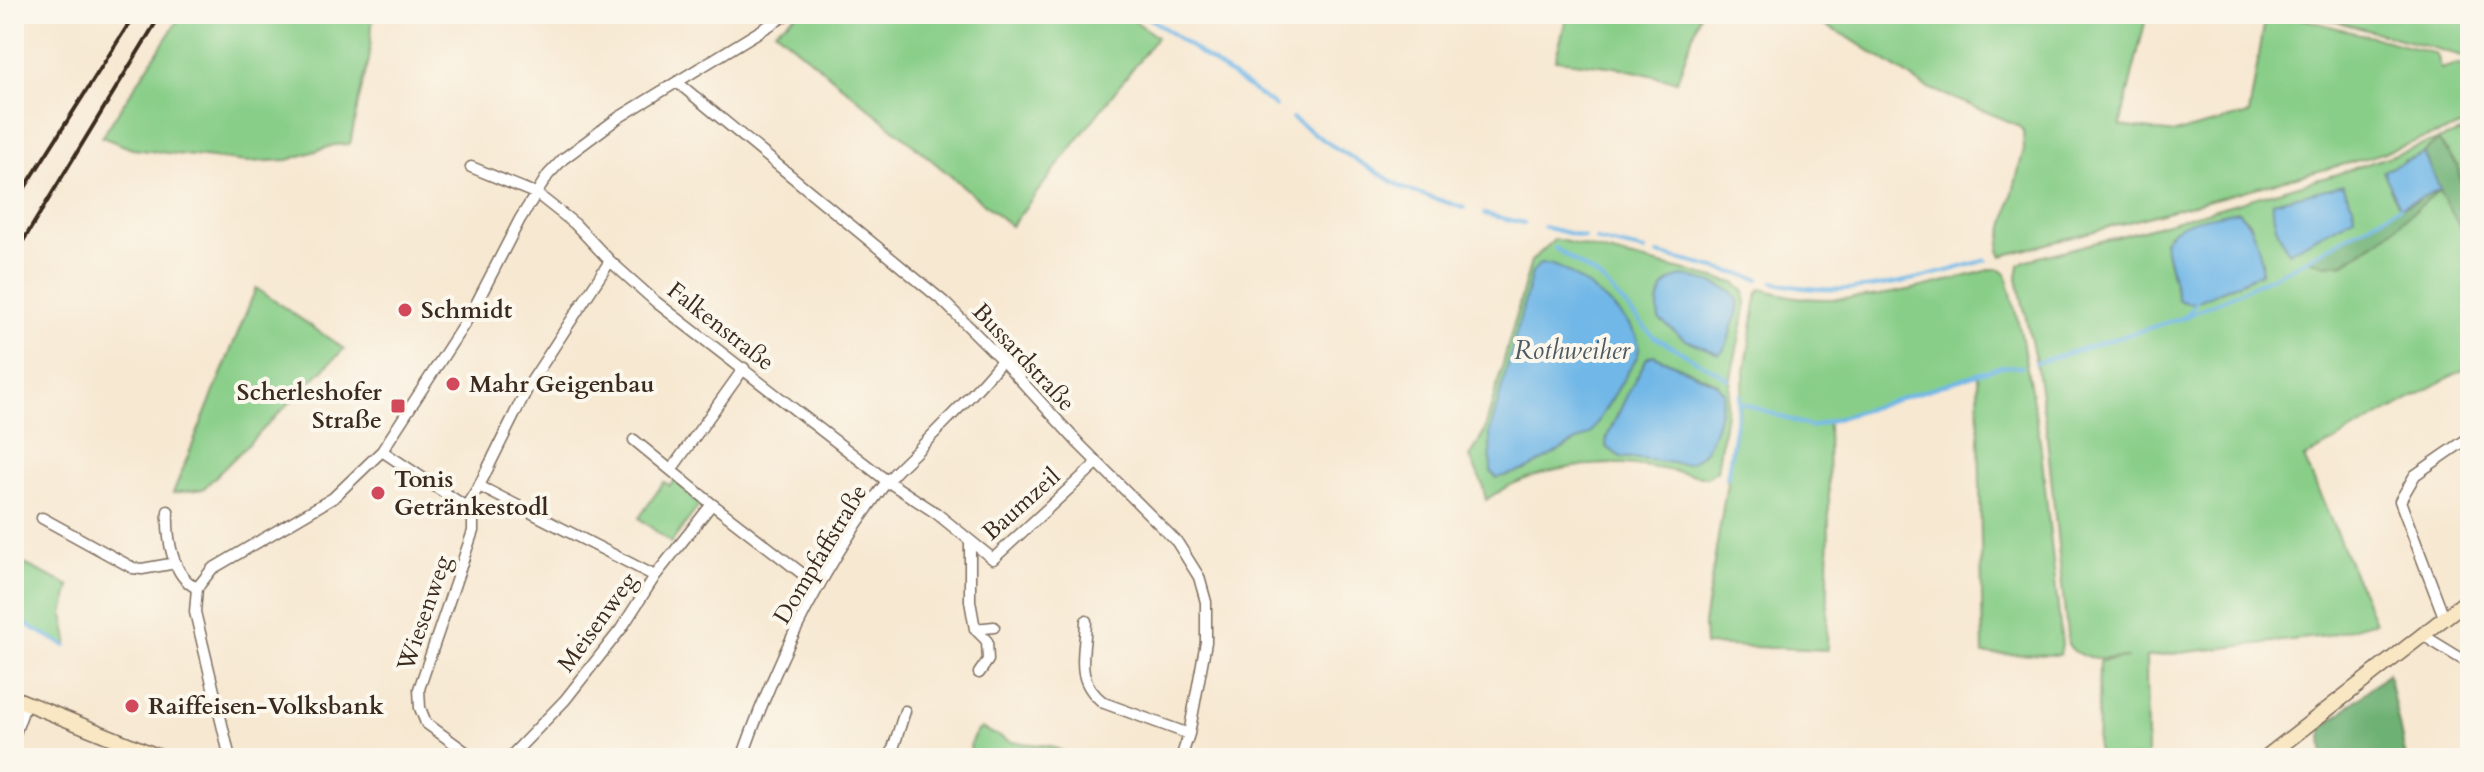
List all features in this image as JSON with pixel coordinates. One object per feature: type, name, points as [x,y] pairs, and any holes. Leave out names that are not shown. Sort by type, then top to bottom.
[{"type":"street","points":[[230,758],[197,629],[194,600],[197,588],[212,569],[333,498],[382,451],[472,312],[520,219],[548,175],[589,138],[618,118],[788,14]]},
{"type":"street","name":"Bussardstraße","points":[[677,82],[944,302],[1177,542],[1199,577],[1206,602],[1206,642],[1189,734],[1181,758]]},
{"type":"street","points":[[471,167],[537,194]]},
{"type":"street","name":"Falkenstraße","points":[[537,194],[575,224],[610,261],[679,320],[887,481]]},
{"type":"street","points":[[382,451],[466,507],[529,385],[610,261]]},
{"type":"street","name":"Dompfaffstraße","points":[[742,758],[783,656],[820,584],[887,481],[984,383],[1002,360]]},
{"type":"street","points":[[671,470],[744,368]]},
{"type":"street","points":[[2444,617],[2400,501],[2415,475],[2470,437]]},
{"type":"street","points":[[634,440],[712,504],[820,584]]},
{"type":"street","name":"Baumzeil","points":[[887,481],[936,513],[993,559],[1097,463]]},
{"type":"street","points":[[479,486],[655,576]]},
{"type":"street","name":"Meisenweg","points":[[509,758],[565,700],[712,504]]},
{"type":"street","name":"Wiesenweg","points":[[466,507],[473,515],[473,531],[419,689],[420,708],[426,723],[474,758]]},
{"type":"street","points":[[168,511],[170,544],[176,563],[188,585],[197,588]]},
{"type":"street","points":[[42,518],[133,568],[176,563]]},
{"type":"street","name":"Baumzeil","points":[[970,542],[966,601],[975,629],[987,641],[988,660],[979,673]]},
{"type":"street","points":[[2265,758],[2470,598]]},
{"type":"street","points":[[1086,621],[1084,681],[1093,694],[1104,703],[1189,734]]},
{"type":"street","points":[[975,629],[994,627]]},
{"type":"street","points":[[2421,634],[2470,664]]},
{"type":"street","points":[[14,736],[20,700],[162,758]]},
{"type":"street","points":[[890,758],[905,711]]},
{"type":"green space","points":[[182,14],[373,14],[369,60],[350,144],[334,145],[288,160],[247,162],[132,149],[102,137]]},
{"type":"green space","points":[[798,14],[1125,14],[1157,37],[1011,226],[775,30]]},
{"type":"green space","points":[[1568,14],[1700,14],[1677,81],[1616,67],[1555,60]]},
{"type":"green space","points":[[1800,14],[2147,14],[2120,126],[2175,133],[2249,114],[2266,14],[2284,14],[2437,54],[2441,69],[2458,64],[2470,66],[2470,123],[2367,158],[2002,256],[2000,243],[2024,149],[2023,131],[2018,125],[1924,86],[1846,36]]},
{"type":"green space","points":[[2308,14],[2470,14],[2470,58]]},
{"type":"green space","points":[[2470,129],[2470,217],[2457,165],[2438,140],[2424,153],[2403,161],[2390,189],[2400,207],[2309,258],[2325,265],[2345,263],[2387,234],[2440,189],[2470,245],[2470,366],[2304,458],[2375,622],[2326,636],[2146,657],[2147,758],[2097,758],[2099,661],[2128,658],[2087,657],[2068,644],[2046,427],[2036,363],[2017,278],[2019,265],[2024,261],[2337,174]],"holes":[[[2238,211],[2249,222],[2262,262],[2188,303],[2178,300],[2164,242],[2169,233]]]},
{"type":"green space","points":[[2438,140],[2457,165],[2470,217],[2470,245],[2439,190],[2387,234],[2344,263],[2325,265],[2309,259],[2400,207],[2418,201],[2432,169],[2424,153]]},
{"type":"green space","points":[[1555,239],[1735,283],[1745,292],[1746,307],[1732,372],[1717,471],[1707,477],[1654,467],[1586,465],[1533,476],[1486,500],[1470,457],[1484,433],[1531,261]],"holes":[[[1653,355],[1717,383],[1722,402],[1711,436],[1607,437],[1647,358]]]},
{"type":"green space","points":[[1993,269],[2006,273],[2021,334],[2040,441],[2062,645],[2060,655],[1983,654],[1978,373],[1828,422],[1827,650],[1705,645],[1704,624],[1758,292],[1761,289],[1827,299],[1875,296]]},
{"type":"green space","points":[[256,288],[344,349],[203,489],[173,493]]},
{"type":"green space","points":[[675,480],[700,504],[671,543],[639,518],[664,482],[670,486]]},
{"type":"green space","points":[[14,559],[70,586],[63,614],[68,640],[66,646],[14,618]]},
{"type":"green space","points":[[2388,673],[2406,758],[2323,758],[2322,729]]},
{"type":"green space","points":[[981,728],[1011,742],[1050,746],[1078,758],[972,758],[971,742]]},
{"type":"water","points":[[2424,153],[2440,189],[2400,207],[2383,171]]},
{"type":"water","points":[[2343,185],[2353,206],[2354,217],[2288,252],[2275,222],[2273,202]]},
{"type":"water","points":[[2238,211],[2256,239],[2261,273],[2196,302],[2178,300],[2164,241],[2177,227]]},
{"type":"water","name":"Rothweiher","points":[[1539,264],[1562,269],[1603,298],[1628,323],[1636,335],[1639,350],[1591,433],[1525,470],[1497,478],[1491,472],[1490,432],[1532,273]]},
{"type":"water","name":"Rothweiher","points":[[1682,276],[1722,287],[1738,301],[1728,342],[1719,354],[1684,339],[1659,319],[1658,305],[1664,287]]},
{"type":"water","name":"Rothweiher","points":[[1653,355],[1717,384],[1724,393],[1713,436],[1694,461],[1684,464],[1621,457],[1606,447],[1607,437],[1628,393],[1647,358]]},
{"type":"waterway","points":[[1144,14],[1275,106]]},
{"type":"waterway","points":[[1292,118],[1405,189],[1464,208]]},
{"type":"waterway","points":[[2185,317],[2291,268],[2400,207]]},
{"type":"waterway","points":[[1484,214],[1524,223]]},
{"type":"waterway","points":[[1544,227],[1584,237]]},
{"type":"waterway","points":[[1596,240],[1645,251]]},
{"type":"waterway","points":[[1555,248],[1602,280],[1653,336],[1729,379]]},
{"type":"waterway","points":[[1658,254],[1759,279]]},
{"type":"waterway","points":[[1773,282],[1799,287],[1853,289],[1907,281],[1986,260]]},
{"type":"waterway","points":[[2036,363],[2185,317],[2196,302]]},
{"type":"waterway","points":[[1739,402],[1811,427],[2002,366],[2022,367]]},
{"type":"waterway","points":[[1727,478],[1740,395]]},
{"type":"waterway","points":[[14,618],[66,646]]},
{"type":"railway","points":[[14,205],[135,14]]},
{"type":"railway","points":[[14,256],[161,14]]},
{"type":"place","name":"Schmidt","points":[[405,310]]},
{"type":"place","name":"Mahr Geigenbau","points":[[453,384]]},
{"type":"place","name":"Scherleshofer Straße","points":[[398,406]]},
{"type":"place","name":"Tonis Getränkestodl","points":[[378,493]]},
{"type":"place","name":"Raiffeisen-Volksbank","points":[[132,706]]}]
